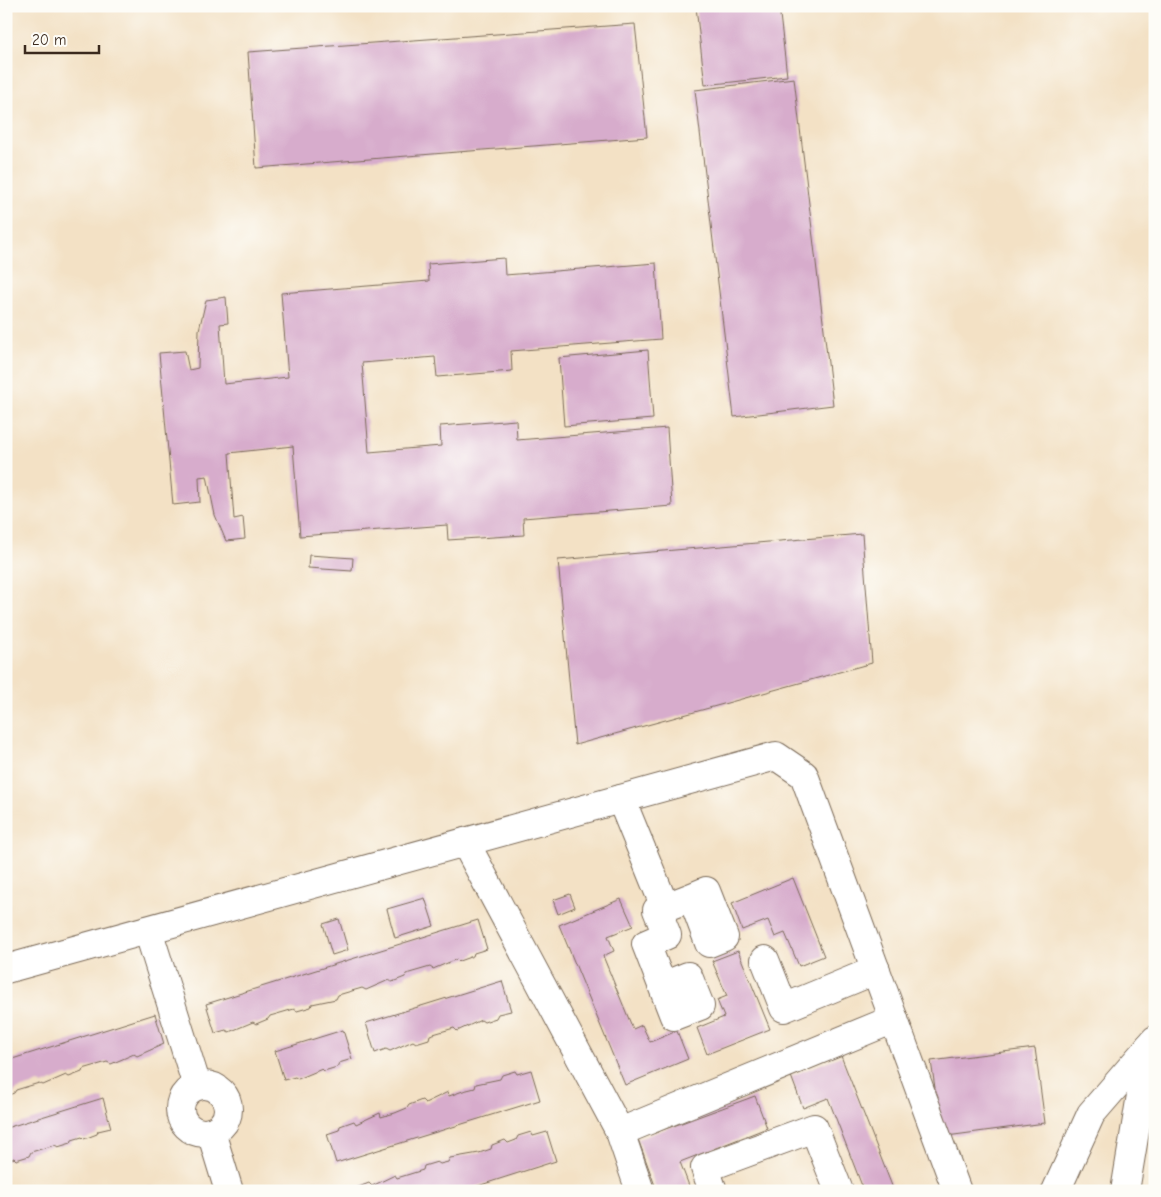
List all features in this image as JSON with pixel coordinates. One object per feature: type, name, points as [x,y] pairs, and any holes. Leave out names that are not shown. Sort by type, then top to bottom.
[{"type":"street","points":[[6,969],[776,756],[804,774],[957,1191]]},
{"type":"street","points":[[621,799],[665,907]]},
{"type":"street","points":[[465,842],[620,1132],[640,1191]]},
{"type":"street","points":[[662,986],[646,944],[667,936],[657,910],[692,897]]},
{"type":"street","points":[[148,930],[197,1086],[188,1091],[181,1100],[180,1110],[183,1121],[190,1129],[200,1133],[211,1132],[229,1191]]},
{"type":"street","points":[[765,960],[784,1008],[876,970]]},
{"type":"street","points":[[620,1132],[894,1019]]},
{"type":"street","points":[[1056,1191],[1091,1114],[1152,1043]]},
{"type":"street","points":[[1125,1191],[1152,1043]]},
{"type":"street","points":[[713,1191],[705,1168],[814,1128],[839,1191]]},
{"type":"building","points":[[779,6],[787,76],[705,85],[696,7]]},
{"type":"building","points":[[635,24],[647,137],[256,168],[248,52]]},
{"type":"building","points":[[794,78],[833,405],[734,417],[695,90]]},
{"type":"building","points":[[504,258],[505,275],[656,263],[661,339],[511,351],[512,371],[437,377],[435,357],[362,363],[369,452],[441,446],[440,426],[516,420],[517,440],[667,428],[672,506],[523,518],[524,535],[448,540],[447,525],[300,536],[293,446],[229,453],[234,519],[243,517],[245,539],[226,541],[215,515],[207,476],[199,477],[200,502],[173,505],[159,353],[185,351],[189,370],[198,368],[199,330],[206,300],[226,297],[228,323],[220,324],[224,384],[288,377],[281,293],[429,281],[428,264]]},
{"type":"building","points":[[648,350],[653,419],[564,426],[559,358]]},
{"type":"building","points":[[862,534],[872,663],[575,745],[558,560]]},
{"type":"building","points":[[309,555],[353,558],[352,571],[308,568]]},
{"type":"building","points":[[793,878],[824,956],[799,966],[785,933],[775,937],[768,920],[742,930],[732,903]]},
{"type":"building","points":[[570,894],[575,907],[558,914],[553,900]]},
{"type":"building","points":[[425,898],[434,926],[395,938],[387,909]]},
{"type":"building","points":[[621,899],[633,926],[608,936],[614,951],[603,956],[633,1029],[642,1025],[650,1042],[677,1031],[688,1059],[625,1085],[559,925]]},
{"type":"building","points":[[339,919],[348,950],[332,955],[323,924]]},
{"type":"building","points":[[478,920],[487,949],[474,953],[473,956],[459,961],[457,959],[433,969],[430,967],[406,974],[405,977],[392,982],[389,980],[366,990],[362,988],[338,995],[336,999],[312,1004],[311,1007],[297,1011],[294,1009],[270,1016],[268,1019],[256,1024],[253,1022],[229,1032],[226,1030],[215,1033],[206,1004]]},
{"type":"building","points":[[738,951],[770,1029],[707,1054],[697,1028],[724,1017],[717,1000],[727,996],[712,961]]},
{"type":"building","points":[[502,981],[511,1011],[498,1014],[496,1018],[484,1022],[481,1020],[457,1031],[454,1028],[430,1035],[429,1039],[416,1043],[413,1041],[390,1051],[386,1049],[375,1053],[366,1023]]},
{"type":"building","points":[[155,1014],[164,1044],[137,1056],[134,1054],[111,1064],[107,1062],[83,1069],[82,1072],[69,1077],[66,1075],[43,1085],[39,1083],[16,1090],[14,1093],[6,1096],[6,1061]]},
{"type":"building","points":[[343,1030],[352,1059],[339,1063],[337,1067],[324,1071],[322,1069],[298,1079],[295,1077],[284,1080],[275,1051]]},
{"type":"building","points":[[1035,1048],[1045,1123],[924,1139],[918,1090],[935,1088],[931,1061]]},
{"type":"building","points":[[841,1056],[894,1191],[864,1191],[828,1098],[803,1108],[791,1076]]},
{"type":"building","points":[[531,1070],[540,1100],[336,1163],[327,1134],[339,1130],[340,1126],[354,1121],[356,1124],[380,1113],[381,1117],[395,1113],[407,1108],[409,1105],[422,1100],[425,1103],[448,1092],[449,1096],[475,1088],[476,1084],[500,1079],[502,1075],[515,1071],[517,1074]]},
{"type":"building","points":[[755,1096],[767,1128],[680,1162],[691,1191],[657,1191],[638,1139]]},
{"type":"building","points":[[103,1098],[111,1128],[98,1131],[97,1134],[84,1139],[82,1137],[72,1140],[71,1143],[58,1147],[55,1145],[31,1152],[29,1156],[6,1161],[6,1128]]},
{"type":"building","points":[[531,1132],[533,1136],[547,1132],[556,1161],[462,1191],[355,1191],[356,1188],[369,1183],[372,1186],[395,1175],[397,1178],[423,1170],[424,1166],[437,1162],[440,1164],[448,1162],[450,1158],[491,1149],[492,1145],[505,1140],[508,1143],[516,1140],[518,1136]]},
{"type":"building","points":[[152,1186],[153,1191],[126,1191],[137,1187],[138,1190]]}]
